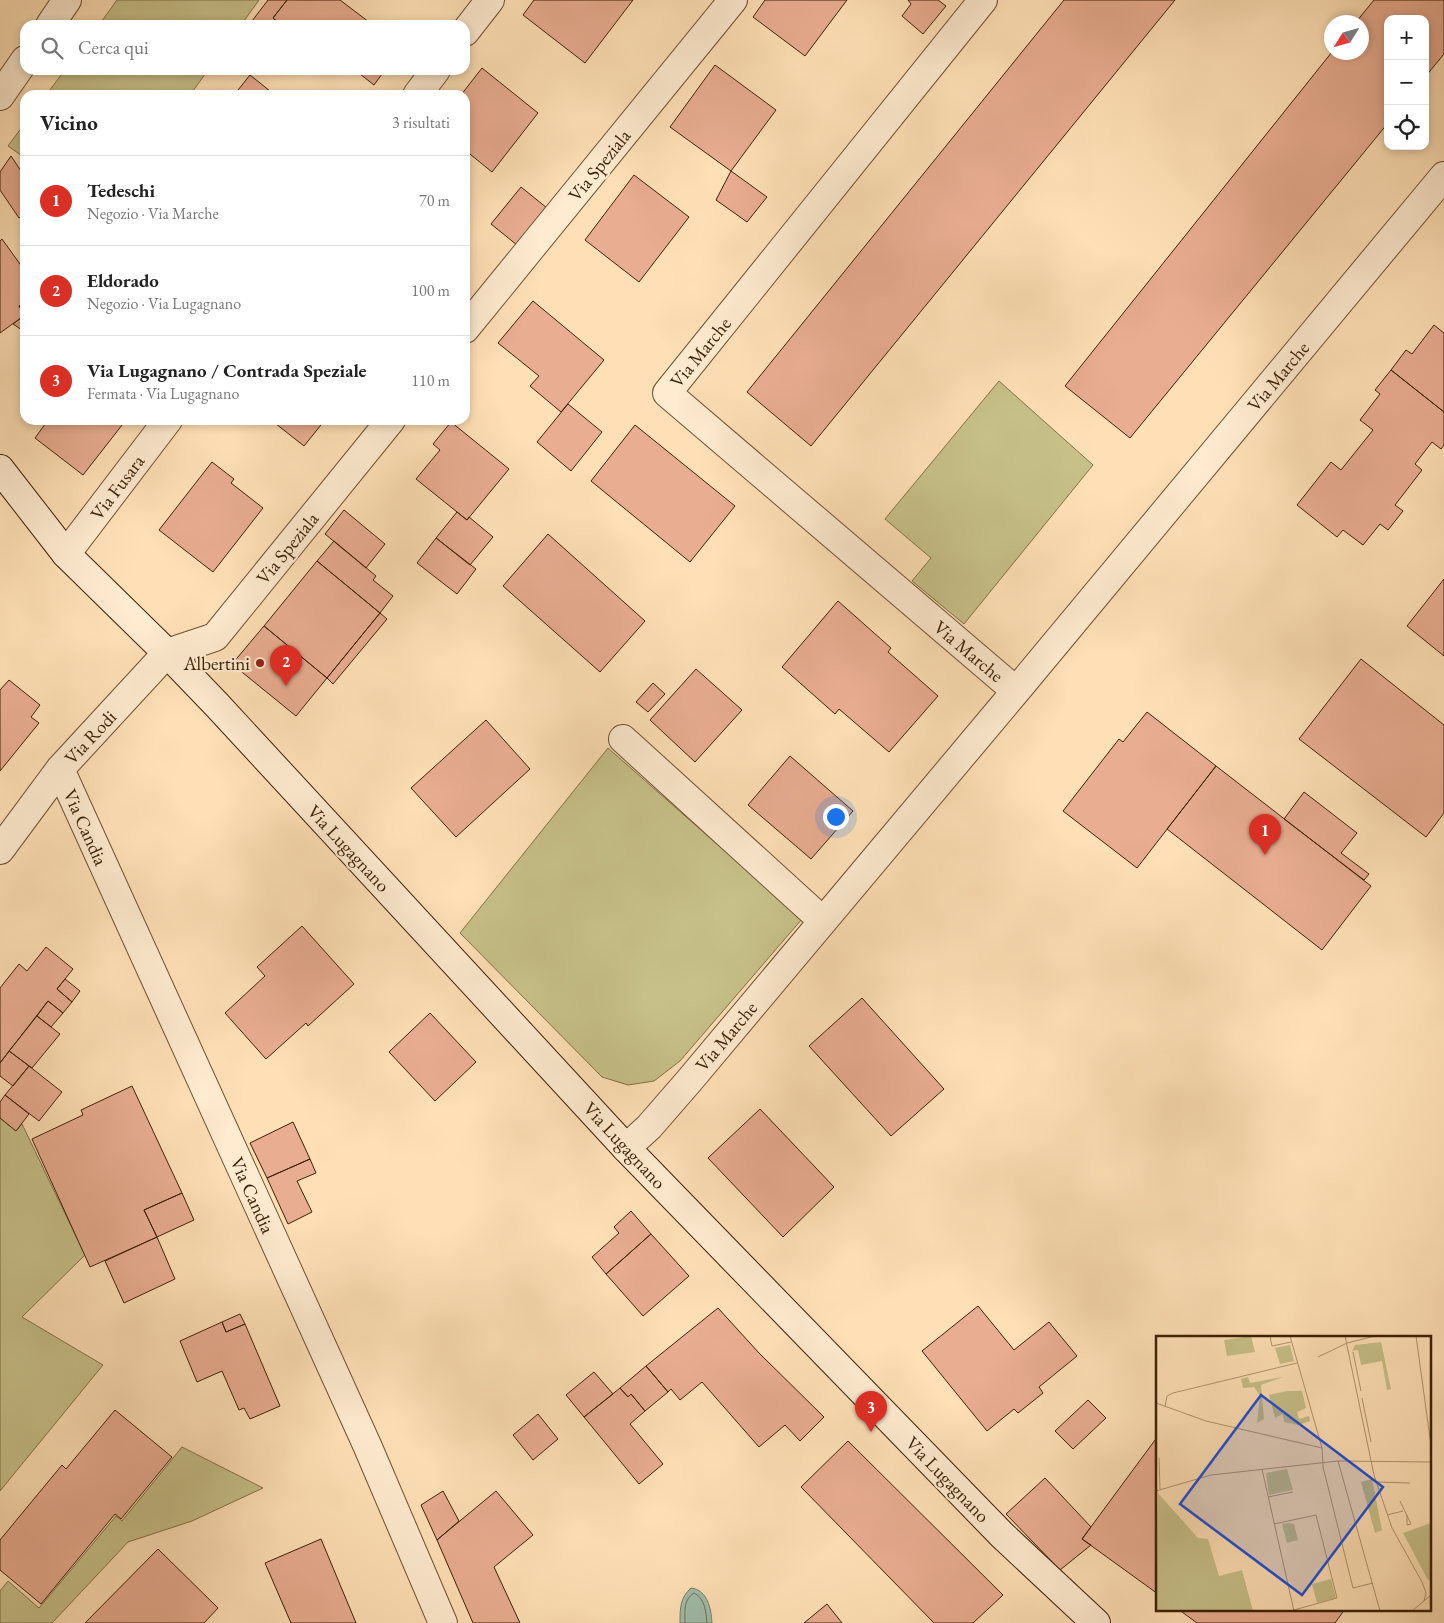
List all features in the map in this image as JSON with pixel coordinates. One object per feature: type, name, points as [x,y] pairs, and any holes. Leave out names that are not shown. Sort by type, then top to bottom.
[{"type":"street","points":[[53,20],[67,0]]},
{"type":"street","points":[[470,26],[490,0]]},
{"type":"street","name":"Via Speziala","points":[[470,323],[733,0]]},
{"type":"street","name":"Via Marche","points":[[983,0],[667,393],[1016,691]]},
{"type":"street","points":[[0,96],[20,67]]},
{"type":"street","points":[[421,90],[432,75]]},
{"type":"street","name":"Via Marche","points":[[626,1148],[649,1127],[823,921],[1444,176]]},
{"type":"street","name":"Via Fusara","points":[[66,554],[164,425]]},
{"type":"street","name":"Via Speziala","points":[[167,654],[215,637],[387,425]]},
{"type":"street","name":"Via Lugagnano","points":[[0,469],[66,554],[167,654],[626,1148],[1002,1535],[1096,1623]]},
{"type":"street","name":"Via Rodi","points":[[0,850],[60,769],[167,654]]},
{"type":"street","points":[[623,739],[823,921]]},
{"type":"street","name":"Via Candia","points":[[60,769],[367,1445],[443,1623]]},
{"type":"shaded area","points":[[117,0],[259,0],[245,20],[103,20]]},
{"type":"shaded area","points":[[61,75],[204,75],[194,90],[50,90]]},
{"type":"shaded area","points":[[20,130],[20,154],[8,146]]},
{"type":"shaded area","points":[[999,381],[1093,465],[964,624],[912,581],[931,558],[885,519]]},
{"type":"shaded area","points":[[608,748],[802,919],[680,1061],[654,1081],[628,1085],[602,1077],[460,933]]},
{"type":"shaded area","points":[[0,1118],[16,1131],[22,1124],[85,1255],[22,1317],[103,1365],[0,1491]]},
{"type":"shaded area","points":[[182,1447],[263,1488],[192,1521],[128,1542],[52,1623],[0,1623],[0,1591],[8,1581],[39,1608],[116,1516],[122,1521]]},
{"type":"water","points":[[691,1588],[701,1592],[708,1601],[712,1623],[680,1623],[681,1604]]},
{"type":"building","points":[[268,0],[287,0],[273,18],[275,20],[253,20]]},
{"type":"building","points":[[287,0],[340,0],[366,20],[275,20],[273,18]]},
{"type":"building","points":[[534,0],[633,0],[585,63],[523,15]]},
{"type":"building","points":[[765,0],[847,0],[805,56],[753,17]]},
{"type":"building","points":[[908,0],[938,0],[946,6],[923,34],[902,16],[911,4]]},
{"type":"building","points":[[1064,0],[1175,0],[811,446],[747,392]]},
{"type":"building","points":[[1374,0],[1444,0],[1444,54],[1429,72],[1429,15],[1384,15],[1384,128],[1130,438],[1065,386],[1326,60],[1369,60],[1369,15],[1362,15]]},
{"type":"building","points":[[715,65],[776,110],[731,171],[670,127]]},
{"type":"building","points":[[482,68],[538,113],[492,172],[470,154],[470,90],[465,90]]},
{"type":"building","points":[[250,75],[269,90],[238,90]]},
{"type":"building","points":[[361,75],[381,75],[374,85]]},
{"type":"building","points":[[11,156],[20,170],[19,218],[0,190],[0,172]]},
{"type":"building","points":[[731,171],[767,197],[747,222],[716,200]]},
{"type":"building","points":[[634,175],[689,217],[639,282],[585,240]]},
{"type":"building","points":[[521,187],[547,208],[517,245],[491,224]]},
{"type":"building","points":[[2,239],[20,264],[20,319],[0,333],[0,241]]},
{"type":"building","points":[[533,301],[604,360],[561,412],[530,386],[539,376],[498,343]]},
{"type":"building","points":[[20,319],[20,329],[13,324]]},
{"type":"building","points":[[1434,325],[1444,333],[1444,412],[1391,370],[1406,350],[1412,354]]},
{"type":"building","points":[[1391,370],[1444,412],[1444,445],[1441,449],[1432,442],[1415,464],[1422,470],[1395,505],[1403,511],[1388,530],[1380,524],[1363,545],[1343,530],[1337,537],[1297,505],[1331,462],[1341,470],[1373,430],[1360,420],[1380,394],[1375,390]]},
{"type":"building","points":[[568,404],[602,432],[571,471],[537,442]]},
{"type":"building","points":[[44,425],[122,425],[83,475],[35,438]]},
{"type":"building","points":[[277,425],[321,425],[304,446]]},
{"type":"building","points":[[449,425],[455,425],[509,469],[467,520],[416,479],[440,450],[433,444]]},
{"type":"building","points":[[635,425],[735,506],[690,562],[591,481]]},
{"type":"building","points":[[212,462],[234,479],[231,483],[263,508],[213,572],[159,530]]},
{"type":"building","points":[[344,510],[385,544],[366,568],[325,534]]},
{"type":"building","points":[[457,512],[467,520],[469,517],[493,537],[470,565],[436,538]]},
{"type":"building","points":[[548,534],[645,621],[600,672],[503,586]]},
{"type":"building","points":[[436,538],[476,569],[457,594],[417,563]]},
{"type":"building","points":[[334,541],[376,576],[373,580],[393,596],[380,613],[317,561]]},
{"type":"building","points":[[317,561],[380,613],[327,678],[264,626]]},
{"type":"building","points":[[1444,579],[1444,656],[1407,626]]},
{"type":"building","points":[[838,601],[891,648],[888,652],[938,696],[889,752],[839,709],[835,714],[782,667]]},
{"type":"building","points":[[380,613],[387,619],[333,684],[327,678]]},
{"type":"building","points":[[264,626],[327,678],[296,716],[232,664]]},
{"type":"building","points":[[1361,659],[1444,725],[1444,813],[1426,837],[1299,739]]},
{"type":"building","points":[[696,669],[742,710],[695,762],[650,720]]},
{"type":"building","points":[[9,680],[40,705],[31,717],[39,723],[0,771],[0,690]]},
{"type":"building","points":[[653,683],[665,694],[648,712],[636,702]]},
{"type":"building","points":[[1147,712],[1216,766],[1137,868],[1063,811],[1119,739],[1123,742]]},
{"type":"building","points":[[486,720],[530,769],[456,837],[411,788]]},
{"type":"building","points":[[790,756],[853,811],[811,859],[748,805]]},
{"type":"building","points":[[1216,766],[1371,886],[1322,950],[1167,829]]},
{"type":"building","points":[[1304,792],[1357,833],[1341,853],[1369,874],[1364,880],[1284,819]]},
{"type":"building","points":[[302,926],[354,984],[308,1026],[306,1023],[266,1059],[225,1013],[265,976],[257,967]]},
{"type":"building","points":[[46,947],[73,969],[57,989],[72,1002],[63,1013],[48,1001],[0,1063],[0,988],[19,964],[27,971]]},
{"type":"building","points":[[65,979],[80,991],[72,1002],[57,989]]},
{"type":"building","points":[[862,998],[944,1089],[891,1136],[809,1046]]},
{"type":"building","points":[[48,1001],[63,1013],[51,1027],[37,1016]]},
{"type":"building","points":[[430,1013],[476,1062],[435,1101],[389,1052]]},
{"type":"building","points":[[37,1016],[60,1034],[32,1068],[9,1051]]},
{"type":"building","points":[[9,1051],[29,1066],[13,1086],[0,1076],[0,1063]]},
{"type":"building","points":[[29,1066],[62,1092],[39,1121],[5,1095]]},
{"type":"building","points":[[132,1086],[182,1193],[144,1210],[157,1237],[90,1267],[32,1139],[83,1115],[81,1110]]},
{"type":"building","points":[[5,1095],[29,1114],[16,1131],[0,1118],[0,1102]]},
{"type":"building","points":[[760,1109],[834,1187],[783,1237],[708,1158]]},
{"type":"building","points":[[293,1122],[310,1159],[267,1178],[250,1143]]},
{"type":"building","points":[[310,1159],[316,1173],[297,1181],[312,1212],[288,1224],[267,1178]]},
{"type":"building","points":[[182,1193],[194,1220],[157,1237],[144,1210]]},
{"type":"building","points":[[631,1211],[651,1234],[606,1274],[592,1257],[619,1233],[614,1227]]},
{"type":"building","points":[[651,1234],[689,1276],[643,1316],[606,1274]]},
{"type":"building","points":[[157,1237],[175,1279],[124,1303],[105,1261]]},
{"type":"building","points":[[978,1306],[1014,1350],[1049,1322],[1077,1356],[1039,1387],[1043,1393],[1018,1413],[1014,1409],[987,1431],[922,1351]]},
{"type":"building","points":[[718,1308],[759,1353],[824,1417],[800,1441],[785,1425],[759,1447],[702,1382],[680,1400],[671,1389],[668,1392],[646,1366]]},
{"type":"building","points":[[240,1314],[245,1324],[226,1332],[222,1322]]},
{"type":"building","points":[[222,1322],[226,1332],[245,1324],[280,1406],[250,1419],[244,1408],[239,1410],[222,1371],[197,1382],[180,1341]]},
{"type":"building","points":[[646,1366],[668,1392],[645,1411],[631,1394],[628,1397],[620,1388]]},
{"type":"building","points":[[594,1372],[613,1394],[584,1417],[566,1395]]},
{"type":"building","points":[[620,1388],[628,1397],[631,1394],[645,1411],[630,1424],[663,1464],[639,1484],[584,1417]]},
{"type":"building","points":[[1088,1400],[1106,1418],[1073,1449],[1055,1431]]},
{"type":"building","points":[[115,1410],[172,1457],[121,1519],[115,1514],[41,1604],[0,1570],[0,1540],[62,1465],[66,1469]]},
{"type":"building","points":[[538,1414],[558,1439],[533,1460],[513,1435]]},
{"type":"building","points":[[1156,1439],[1156,1593],[1082,1539]]},
{"type":"building","points":[[848,1441],[1003,1595],[973,1623],[934,1623],[801,1487]]},
{"type":"building","points":[[1045,1478],[1091,1527],[1082,1539],[1091,1545],[1060,1570],[1006,1514]]},
{"type":"building","points":[[443,1491],[459,1521],[437,1540],[421,1505]]},
{"type":"building","points":[[496,1491],[533,1535],[494,1567],[520,1623],[473,1623],[437,1540]]},
{"type":"building","points":[[321,1539],[356,1623],[291,1623],[265,1563]]},
{"type":"building","points":[[158,1549],[218,1608],[204,1623],[85,1623]]},
{"type":"building","points":[[827,1604],[842,1623],[804,1623]]},
{"type":"building","points":[[1179,1610],[1344,1610],[1335,1623],[1197,1623]]},
{"type":"place","name":"Albertini","points":[[260,663]]},
{"type":"place","name":"Eldorado","points":[[286,686]]},
{"type":"place","name":"Tedeschi","points":[[1265,855]]},
{"type":"place","name":"Via Lugagnano / Contrada Speziale","points":[[871,1432]]}]
